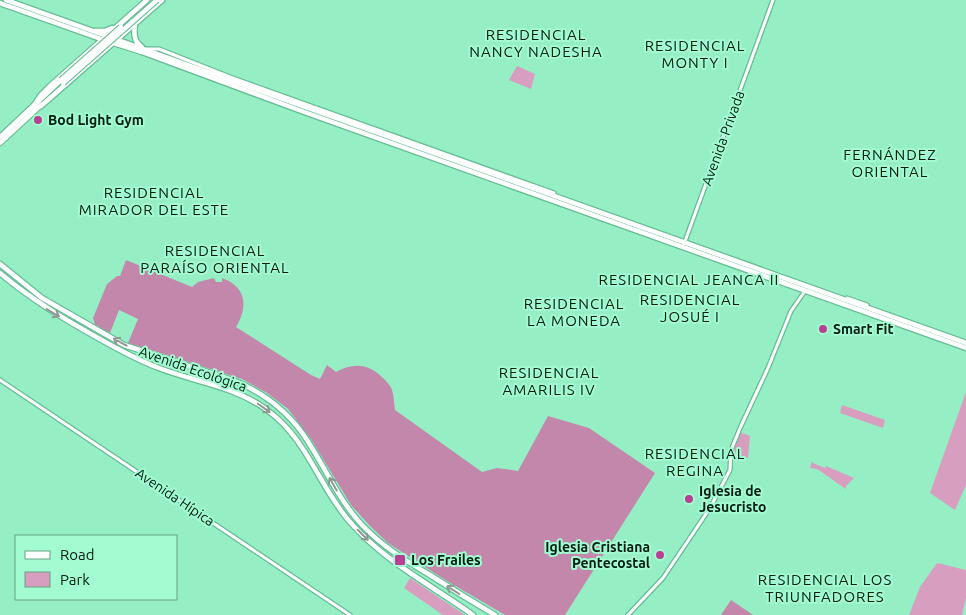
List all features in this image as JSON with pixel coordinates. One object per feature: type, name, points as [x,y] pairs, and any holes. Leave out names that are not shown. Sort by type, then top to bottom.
[{"type":"main road","points":[[6,0],[302,112],[966,342]]},
{"type":"main road","points":[[33,107],[41,95],[147,0]]},
{"type":"main road","points":[[41,106],[62,82],[152,0]]},
{"type":"main road","points":[[0,137],[157,0]]},
{"type":"main road","points":[[0,143],[162,0]]},
{"type":"main road","points":[[0,3],[86,31],[108,30],[123,20]]},
{"type":"main road","points":[[135,23],[134,36],[136,42],[145,49]]},
{"type":"main road","points":[[86,31],[93,41],[89,50]]},
{"type":"main road","points":[[114,42],[145,49],[966,348]]},
{"type":"main road","points":[[97,56],[113,46],[130,48]]},
{"type":"main road","name":"Avenida Ecológica","points":[[0,264],[42,298],[124,345],[234,381],[247,386],[273,402],[284,411],[300,430],[340,497],[363,526],[386,547],[495,615]]},
{"type":"main road","points":[[0,274],[53,313],[122,352],[161,369],[229,390],[254,401],[268,410],[301,444],[343,513],[358,532],[382,553],[473,615]]},
{"type":"street","name":"Avenida Privada","points":[[684,244],[773,0]]},
{"type":"street","points":[[628,615],[663,578],[710,508],[730,470],[731,450],[741,426],[768,368],[791,311],[804,290]]},
{"type":"street","name":"Avenida Hípica","points":[[0,380],[350,615]]},
{"type":"green space","points":[[517,66],[535,74],[531,89],[509,80]]},
{"type":"green space","points":[[966,392],[966,485],[955,510],[930,493]]},
{"type":"green space","points":[[842,405],[885,420],[883,428],[840,413]]},
{"type":"green space","points":[[740,432],[750,436],[748,458],[732,457]]},
{"type":"green space","points":[[812,461],[825,468],[826,466],[854,478],[846,486],[846,489],[817,469],[810,468]]},
{"type":"green space","points":[[937,563],[966,570],[966,598],[962,615],[909,615],[920,587]]},
{"type":"green space","points":[[410,578],[465,615],[443,615],[404,588]]},
{"type":"shaded area","points":[[126,260],[192,287],[198,282],[214,278],[216,282],[222,282],[222,278],[230,282],[241,292],[243,298],[242,312],[236,327],[320,379],[327,365],[336,372],[354,366],[372,369],[391,387],[395,410],[482,472],[497,468],[518,471],[548,416],[589,428],[655,473],[565,615],[505,615],[388,543],[351,505],[311,439],[288,409],[267,393],[242,379],[128,343],[138,319],[119,310],[110,333],[95,325],[93,318],[107,284],[117,276],[120,276]]},
{"type":"shaded area","points":[[731,600],[753,615],[721,615]]},
{"type":"place","name":"Bod Light Gym","points":[[38,120]]},
{"type":"place","name":"Smart Fit","points":[[823,329]]},
{"type":"place","name":"Iglesia de Jesucristo","points":[[689,499]]},
{"type":"place","name":"Iglesia Cristiana Pentecostal","points":[[660,555]]},
{"type":"place","name":"Los Frailes","points":[[400,560]]},
{"type":"district","name":"RESIDENCIAL NANCY NADESHA","points":[[536,42]]},
{"type":"district","name":"RESIDENCIAL MONTY I","points":[[695,54]]},
{"type":"district","name":"FERNÁNDEZ ORIENTAL","points":[[890,162]]},
{"type":"district","name":"RESIDENCIAL MIRADOR DEL ESTE","points":[[154,200]]},
{"type":"district","name":"RESIDENCIAL PARAÍSO ORIENTAL","points":[[215,258]]},
{"type":"district","name":"RESIDENCIAL JEANCA II","points":[[689,279]]},
{"type":"district","name":"RESIDENCIAL JOSUÉ I","points":[[690,308]]},
{"type":"district","name":"RESIDENCIAL LA MONEDA","points":[[574,312]]},
{"type":"district","name":"RESIDENCIAL AMARILIS IV","points":[[549,380]]},
{"type":"district","name":"RESIDENCIAL REGINA","points":[[695,462]]},
{"type":"district","name":"RESIDENCIAL LOS TRIUNFADORES","points":[[825,588]]}]
